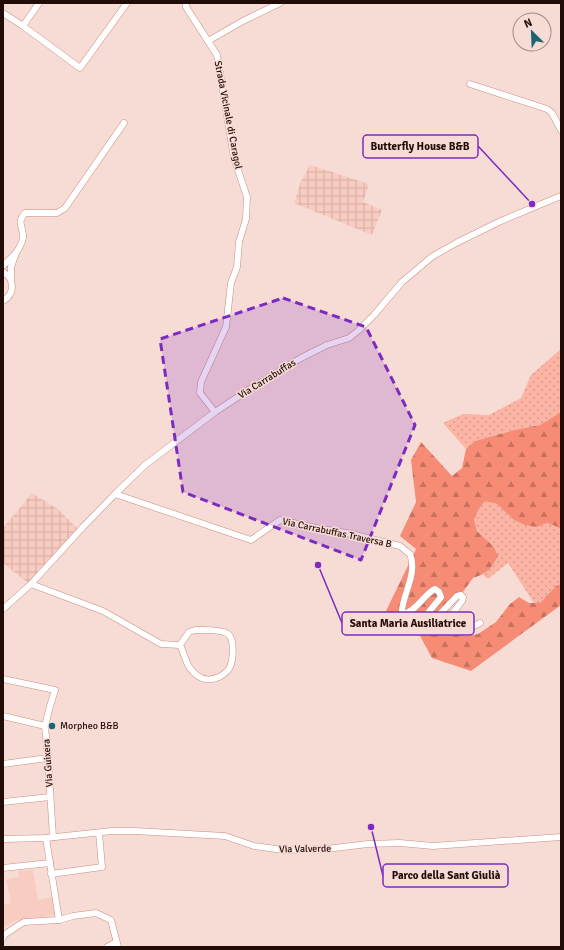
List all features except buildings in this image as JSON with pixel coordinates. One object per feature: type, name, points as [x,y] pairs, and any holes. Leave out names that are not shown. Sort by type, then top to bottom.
[{"type":"street","points":[[23,26],[39,3]]},
{"type":"street","points":[[3,13],[80,68],[127,3]]},
{"type":"street","name":"Strada Vicinale di Caragol","points":[[186,3],[186,7],[217,55],[234,158],[247,197],[246,219],[239,242],[238,267],[231,283],[226,327],[201,382],[200,393],[215,412]]},
{"type":"street","points":[[208,41],[243,21],[280,3]]},
{"type":"street","points":[[470,84],[547,109],[552,114],[561,130]]},
{"type":"street","points":[[3,300],[8,297],[12,291],[11,267],[23,240],[20,221],[21,217],[25,213],[57,213],[66,208],[124,123]]},
{"type":"street","name":"Via Carrabuffas","points":[[3,609],[31,584],[83,527],[145,465],[215,412],[250,388],[301,358],[327,345],[349,338],[374,315],[402,282],[433,256],[501,221],[561,196]]},
{"type":"street","points":[[3,266],[16,253]]},
{"type":"street","points":[[3,272],[11,279]]},
{"type":"street","name":"Via Carrabuffas Traversa B","points":[[115,494],[251,540],[280,520],[347,533],[400,546],[410,554],[412,564],[412,573],[402,603],[402,611],[404,614],[413,609],[430,591],[435,589],[442,597],[428,613],[432,619],[436,618],[457,596],[461,594],[463,597],[462,601],[446,621],[446,628],[455,631],[465,630],[480,623]]},
{"type":"street","points":[[31,584],[103,611],[161,644],[180,645]]},
{"type":"street","points":[[195,630],[216,630],[228,634],[232,638],[233,644],[230,667],[225,674],[214,679],[205,680],[198,676],[189,666],[180,645],[189,632],[195,630]]},
{"type":"street","name":"Via Guixera","points":[[3,679],[55,690],[45,726],[52,837]]},
{"type":"street","points":[[3,716],[45,726]]},
{"type":"street","points":[[3,764],[48,758]]},
{"type":"street","points":[[3,802],[50,797]]},
{"type":"street","name":"Via Valverde","points":[[3,839],[46,838],[112,831],[135,831],[225,836],[254,846],[283,850],[326,850],[368,844],[400,842],[433,846],[561,837]]},
{"type":"street","points":[[51,874],[102,867],[98,833]]},
{"type":"street","points":[[46,838],[59,920]]},
{"type":"street","points":[[3,868],[50,863]]},
{"type":"street","points":[[3,938],[14,928],[24,922],[59,920],[73,916],[96,913],[110,920],[117,944],[107,947]]},
{"type":"highlighted area","points":[[283,298],[366,327],[415,425],[361,560],[183,492],[160,339]]},
{"type":"shaded area","points":[[310,165],[369,184],[363,202],[382,210],[372,235],[294,203],[301,181]]},
{"type":"shaded area","points":[[561,349],[561,412],[540,425],[514,430],[475,441],[466,449],[443,423],[463,414],[489,415],[521,398],[531,375]]},
{"type":"shaded area","points":[[32,493],[58,509],[78,529],[29,584],[3,563],[3,528]]},
{"type":"shaded area","points":[[485,501],[497,504],[514,520],[537,527],[547,523],[558,527],[561,530],[561,584],[556,586],[540,603],[534,603],[508,563],[488,579],[483,575],[492,566],[493,546],[477,530],[474,520]]},
{"type":"shaded area","points":[[33,870],[38,900],[52,897],[55,915],[17,920],[3,927],[3,905],[11,903],[6,879],[19,877],[18,871]]},
{"type":"green space","points":[[561,412],[561,530],[558,527],[547,523],[537,527],[525,525],[514,520],[497,504],[485,501],[478,510],[474,520],[477,531],[493,546],[498,556],[488,570],[473,578],[439,624],[446,633],[467,636],[478,634],[496,622],[510,604],[519,597],[529,603],[540,603],[556,586],[561,584],[561,605],[471,671],[432,658],[417,630],[386,611],[416,549],[400,536],[416,502],[411,460],[421,442],[452,476],[462,468],[466,449],[475,441],[514,430],[540,425]]},
{"type":"place","name":"Butterfly House B&B","points":[[532,204]]},
{"type":"place","name":"Santa Maria Ausiliatrice","points":[[318,565]]},
{"type":"place","name":"Morpheo B&B","points":[[52,726]]},
{"type":"place","name":"Parco della Sant Giulià","points":[[371,827]]}]
